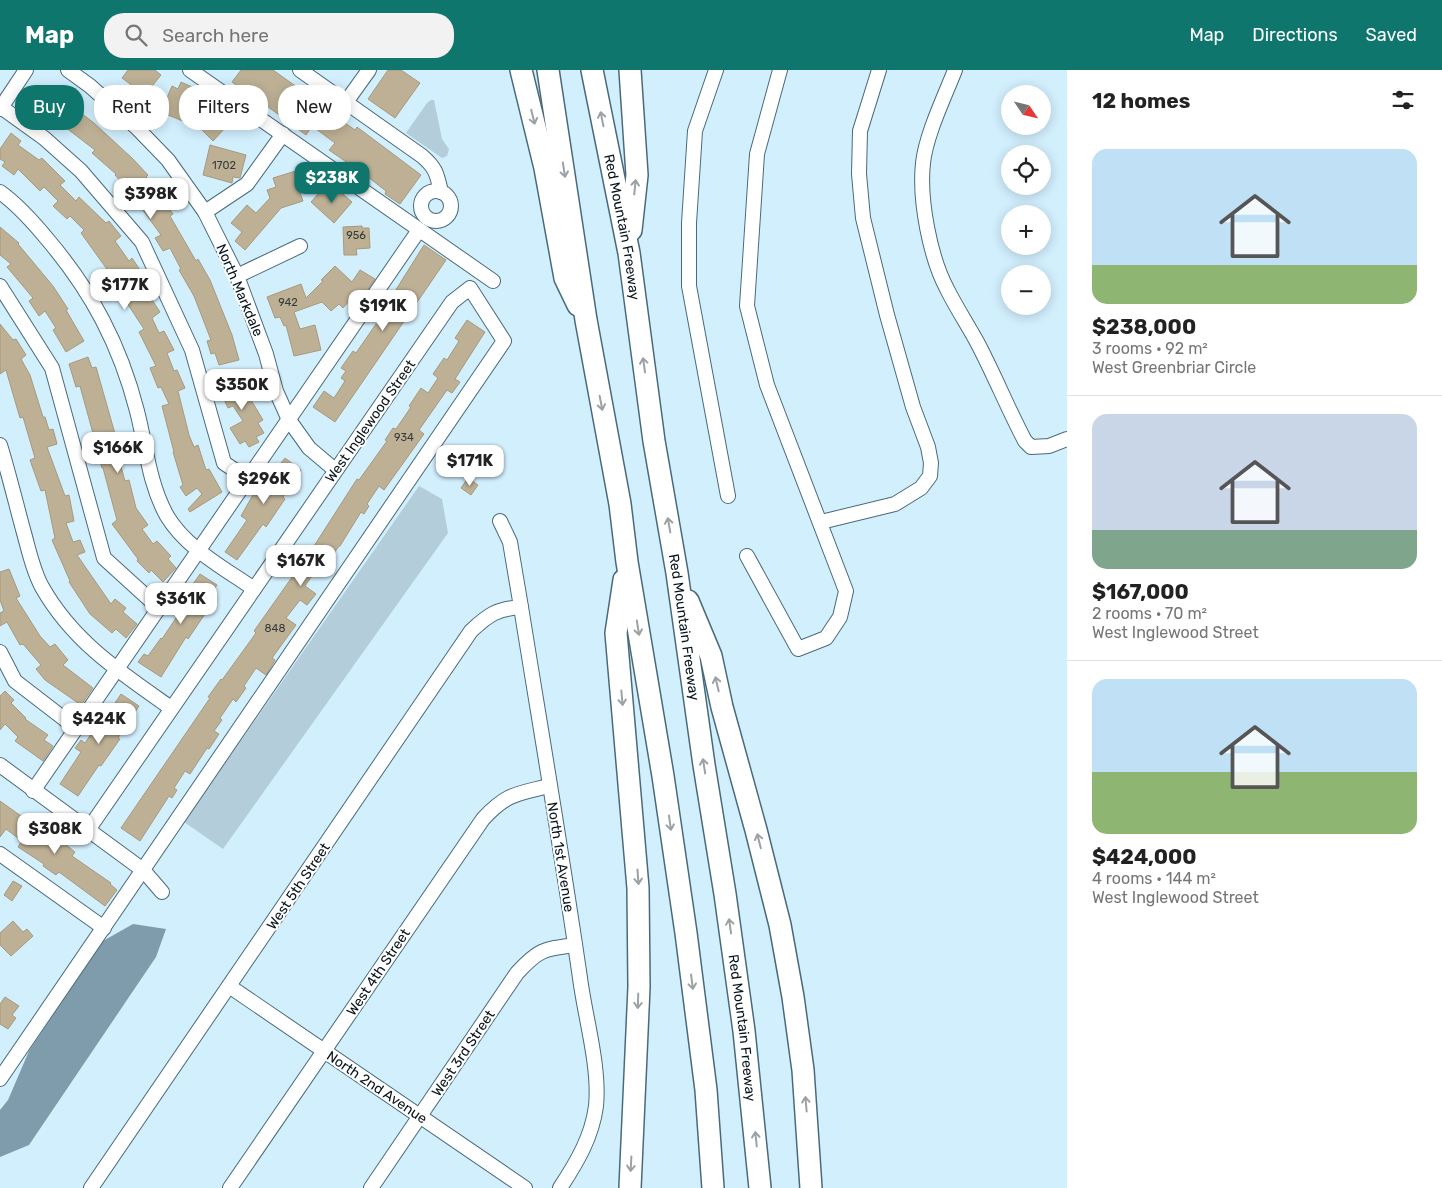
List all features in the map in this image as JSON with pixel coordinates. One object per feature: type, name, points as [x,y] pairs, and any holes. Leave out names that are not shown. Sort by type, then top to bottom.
[{"type":"highway","points":[[522,70],[545,168],[565,278],[586,320]]},
{"type":"highway","points":[[548,70],[586,320],[620,504],[627,562],[663,776],[706,1090],[713,1188]]},
{"type":"highway","name":"Red Mountain Freeway","points":[[592,70],[629,253],[654,441],[677,574],[704,765],[727,904],[744,1031],[760,1188]]},
{"type":"highway","points":[[629,253],[637,175],[630,70]]},
{"type":"highway","points":[[627,562],[616,632],[638,888],[638,1005],[630,1188]]},
{"type":"highway","points":[[677,574],[711,656],[722,706],[778,917],[802,1061],[807,1109],[811,1188]]},
{"type":"street","points":[[26,70],[0,108],[44,138],[81,171],[142,242],[192,350],[224,463],[248,478]]},
{"type":"street","name":"North Markdale","points":[[68,70],[90,86],[172,156],[205,212],[237,276],[266,354],[276,392],[289,420],[309,448],[335,470]]},
{"type":"street","points":[[190,70],[493,281]]},
{"type":"street","points":[[300,70],[322,85]]},
{"type":"street","points":[[351,95],[369,70]]},
{"type":"street","points":[[716,70],[695,132],[689,223],[689,286],[728,496]]},
{"type":"street","points":[[747,556],[798,649],[826,638],[840,617],[846,591],[767,385],[747,306],[757,154],[780,70]]},
{"type":"street","points":[[821,522],[895,504],[921,488],[930,476],[932,463],[928,446],[913,407],[862,218],[860,131],[879,70]]},
{"type":"street","points":[[955,70],[930,136],[923,162],[922,189],[937,267],[977,343],[1025,442],[1031,447],[1049,446],[1067,439]]},
{"type":"street","points":[[351,106],[422,156],[433,166],[441,192]]},
{"type":"street","points":[[205,212],[248,184],[282,134]]},
{"type":"street","points":[[0,192],[36,225],[62,256],[80,280],[101,315],[120,358],[136,409],[156,493],[168,516],[180,534],[199,550],[254,589]]},
{"type":"street","points":[[33,791],[419,230]]},
{"type":"street","points":[[237,276],[300,246]]},
{"type":"street","points":[[0,286],[52,368],[104,558],[159,608]]},
{"type":"street","name":"West Inglewood Street","points":[[88,830],[452,302],[470,288],[504,341],[143,870]]},
{"type":"street","points":[[0,445],[31,556],[42,586],[60,615],[82,641],[171,708]]},
{"type":"street","name":"North 1st Avenue","points":[[500,520],[510,542],[596,1076],[596,1106],[590,1134],[577,1163],[560,1188]]},
{"type":"street","name":"West 5th Street","points":[[91,1188],[471,631],[487,615],[504,608],[521,607]]},
{"type":"street","points":[[0,652],[15,681],[76,728]]},
{"type":"street","points":[[0,765],[143,870],[162,892]]},
{"type":"street","name":"West 4th Street","points":[[230,1188],[483,819],[497,805],[512,795],[549,786]]},
{"type":"street","points":[[0,854],[104,928]]},
{"type":"street","points":[[0,1079],[143,870]]},
{"type":"street","name":"West 3rd Street","points":[[371,1188],[517,973],[530,959],[545,949],[575,945]]},
{"type":"street","name":"North 2nd Avenue","points":[[229,986],[420,1116],[517,1186]]},
{"type":"shaded area","points":[[431,100],[434,100],[442,139],[449,149],[447,156],[442,158],[406,133]]},
{"type":"shaded area","points":[[419,486],[442,499],[448,533],[223,849],[184,822]]},
{"type":"shaded area","points":[[133,924],[166,929],[156,957],[29,1145],[0,1157],[0,1110],[8,1100],[29,1051],[103,941]]},
{"type":"building","points":[[128,70],[155,70],[161,75],[153,85],[131,85],[122,78]]},
{"type":"building","points":[[241,70],[273,70],[294,85],[278,85],[278,114],[268,107],[268,85],[236,85],[232,82]]},
{"type":"building","points":[[388,70],[401,70],[420,83],[395,118],[368,99]]},
{"type":"building","points":[[172,86],[178,89],[179,87],[179,120],[169,115],[169,93]]},
{"type":"building","points":[[84,115],[94,123],[94,130],[102,130],[148,175],[146,177],[151,185],[173,214],[170,216],[196,261],[198,259],[210,280],[232,335],[239,360],[219,365],[215,353],[211,354],[207,341],[211,340],[194,296],[179,270],[181,269],[170,248],[163,251],[155,238],[161,235],[140,206],[142,204],[116,174],[92,153],[95,150],[69,130],[84,130]]},
{"type":"building","points":[[351,127],[355,130],[357,127],[421,175],[400,204],[385,194],[386,191],[368,177],[329,150],[335,143],[317,130],[351,130]]},
{"type":"building","points":[[202,130],[223,130],[213,141]]},
{"type":"building","points":[[299,130],[309,130],[306,135]]},
{"type":"building","points":[[11,133],[21,141],[18,145],[39,160],[42,158],[65,181],[60,185],[76,201],[79,197],[106,223],[109,221],[121,236],[115,241],[129,261],[132,258],[142,273],[137,277],[160,312],[152,318],[159,333],[164,331],[174,350],[167,353],[174,371],[177,370],[185,388],[178,391],[189,435],[194,447],[198,445],[206,470],[209,469],[222,492],[190,512],[188,509],[202,494],[197,488],[186,496],[180,487],[183,485],[162,406],[169,404],[161,387],[158,388],[150,368],[156,366],[139,332],[144,329],[123,297],[130,293],[119,276],[114,279],[81,233],[84,230],[70,216],[67,219],[53,206],[58,201],[44,187],[40,191],[18,169],[14,175],[2,166],[5,162],[0,159],[0,149]]},
{"type":"building","points":[[210,145],[246,155],[240,178],[233,177],[232,183],[203,175]]},
{"type":"building","points":[[299,170],[303,182],[297,184],[303,201],[281,208],[245,250],[235,241],[242,232],[231,223],[247,205],[256,213],[270,198],[267,190],[276,187],[273,178]]},
{"type":"building","points":[[324,187],[333,194],[337,189],[352,202],[334,223],[311,202]]},
{"type":"building","points":[[362,226],[362,228],[369,228],[370,248],[356,249],[357,255],[344,255],[343,227]]},
{"type":"building","points":[[0,227],[19,243],[53,286],[68,309],[66,310],[84,341],[66,352],[53,330],[56,328],[45,311],[39,316],[29,301],[33,298],[7,267],[11,264],[0,255]]},
{"type":"building","points":[[424,245],[446,260],[335,422],[313,407],[324,391],[334,398],[345,381],[341,378],[346,371],[341,368],[353,351],[356,353],[376,324],[380,327],[393,308],[387,304]]},
{"type":"building","points":[[335,266],[352,282],[360,270],[375,279],[364,295],[358,291],[343,308],[339,304],[331,311],[322,302],[294,312],[300,329],[315,325],[321,350],[294,356],[286,325],[284,326],[280,317],[275,318],[267,297],[301,284],[306,298]]},
{"type":"building","points":[[467,320],[485,332],[455,379],[460,382],[452,393],[447,390],[419,430],[424,434],[384,490],[379,486],[367,504],[369,506],[364,514],[361,512],[340,546],[322,570],[318,567],[305,586],[316,594],[307,605],[300,600],[286,618],[296,625],[272,658],[275,660],[266,675],[256,668],[244,686],[246,688],[236,702],[233,699],[220,718],[222,720],[214,731],[219,734],[209,749],[207,748],[190,774],[185,771],[174,788],[177,790],[172,798],[169,796],[140,841],[121,828],[210,698],[208,697],[256,633],[254,631],[314,546],[357,479],[359,480],[387,441],[385,440],[393,428],[396,429],[411,407],[409,406],[421,388],[428,393],[438,378],[433,374],[444,358],[447,360],[459,341],[455,338]]},
{"type":"building","points":[[0,324],[13,340],[16,339],[26,355],[21,359],[30,375],[43,417],[45,417],[49,430],[53,429],[57,444],[47,447],[65,496],[69,495],[74,521],[66,523],[73,542],[80,540],[85,552],[77,555],[111,604],[115,599],[126,608],[123,612],[137,624],[126,638],[116,629],[112,633],[90,614],[69,582],[52,540],[55,538],[45,490],[41,491],[30,460],[35,458],[23,417],[20,418],[6,370],[0,374]]},
{"type":"building","points":[[88,357],[92,368],[96,367],[123,462],[120,463],[125,481],[129,480],[136,508],[148,525],[142,529],[153,544],[157,541],[171,556],[168,559],[176,568],[163,582],[151,570],[149,573],[137,561],[138,559],[112,524],[117,520],[80,386],[76,387],[69,364]]},
{"type":"building","points":[[235,376],[238,383],[242,381],[263,420],[258,423],[264,433],[256,437],[259,442],[249,447],[245,441],[240,444],[230,428],[243,421],[233,406],[228,408],[217,384]]},
{"type":"building","points":[[285,458],[301,470],[283,497],[285,499],[266,527],[263,524],[237,560],[225,552],[247,520],[241,516],[254,493],[251,490],[256,482],[260,484],[272,467],[276,469]]},
{"type":"building","points":[[468,478],[478,485],[471,495],[461,488]]},
{"type":"building","points":[[9,569],[20,596],[16,598],[40,636],[50,647],[55,644],[68,660],[63,665],[93,688],[81,705],[45,680],[36,669],[41,665],[23,644],[20,645],[7,622],[0,626],[0,613],[4,611],[0,600],[0,572]]},
{"type":"building","points":[[200,574],[217,585],[206,601],[211,605],[188,639],[186,637],[161,677],[138,662],[144,654],[148,656],[162,639],[186,603],[178,597],[187,584],[191,587]]},
{"type":"building","points":[[5,691],[14,700],[11,703],[25,719],[48,735],[44,740],[53,746],[43,761],[15,741],[18,737],[5,724],[0,730],[0,696]]},
{"type":"building","points":[[121,694],[139,706],[118,738],[120,739],[78,796],[60,784],[81,752],[75,748],[81,740],[85,743]]},
{"type":"building","points":[[0,801],[59,843],[61,841],[75,852],[72,856],[111,883],[117,890],[105,906],[59,872],[56,875],[43,866],[44,864],[18,847],[22,841],[6,829],[0,837]]},
{"type":"building","points":[[13,881],[22,886],[12,901],[4,895]]},
{"type":"building","points":[[13,921],[23,932],[27,929],[33,936],[11,956],[0,945],[0,933]]},
{"type":"building","points":[[5,997],[19,1006],[12,1015],[16,1018],[8,1029],[0,1024],[0,1004]]}]
